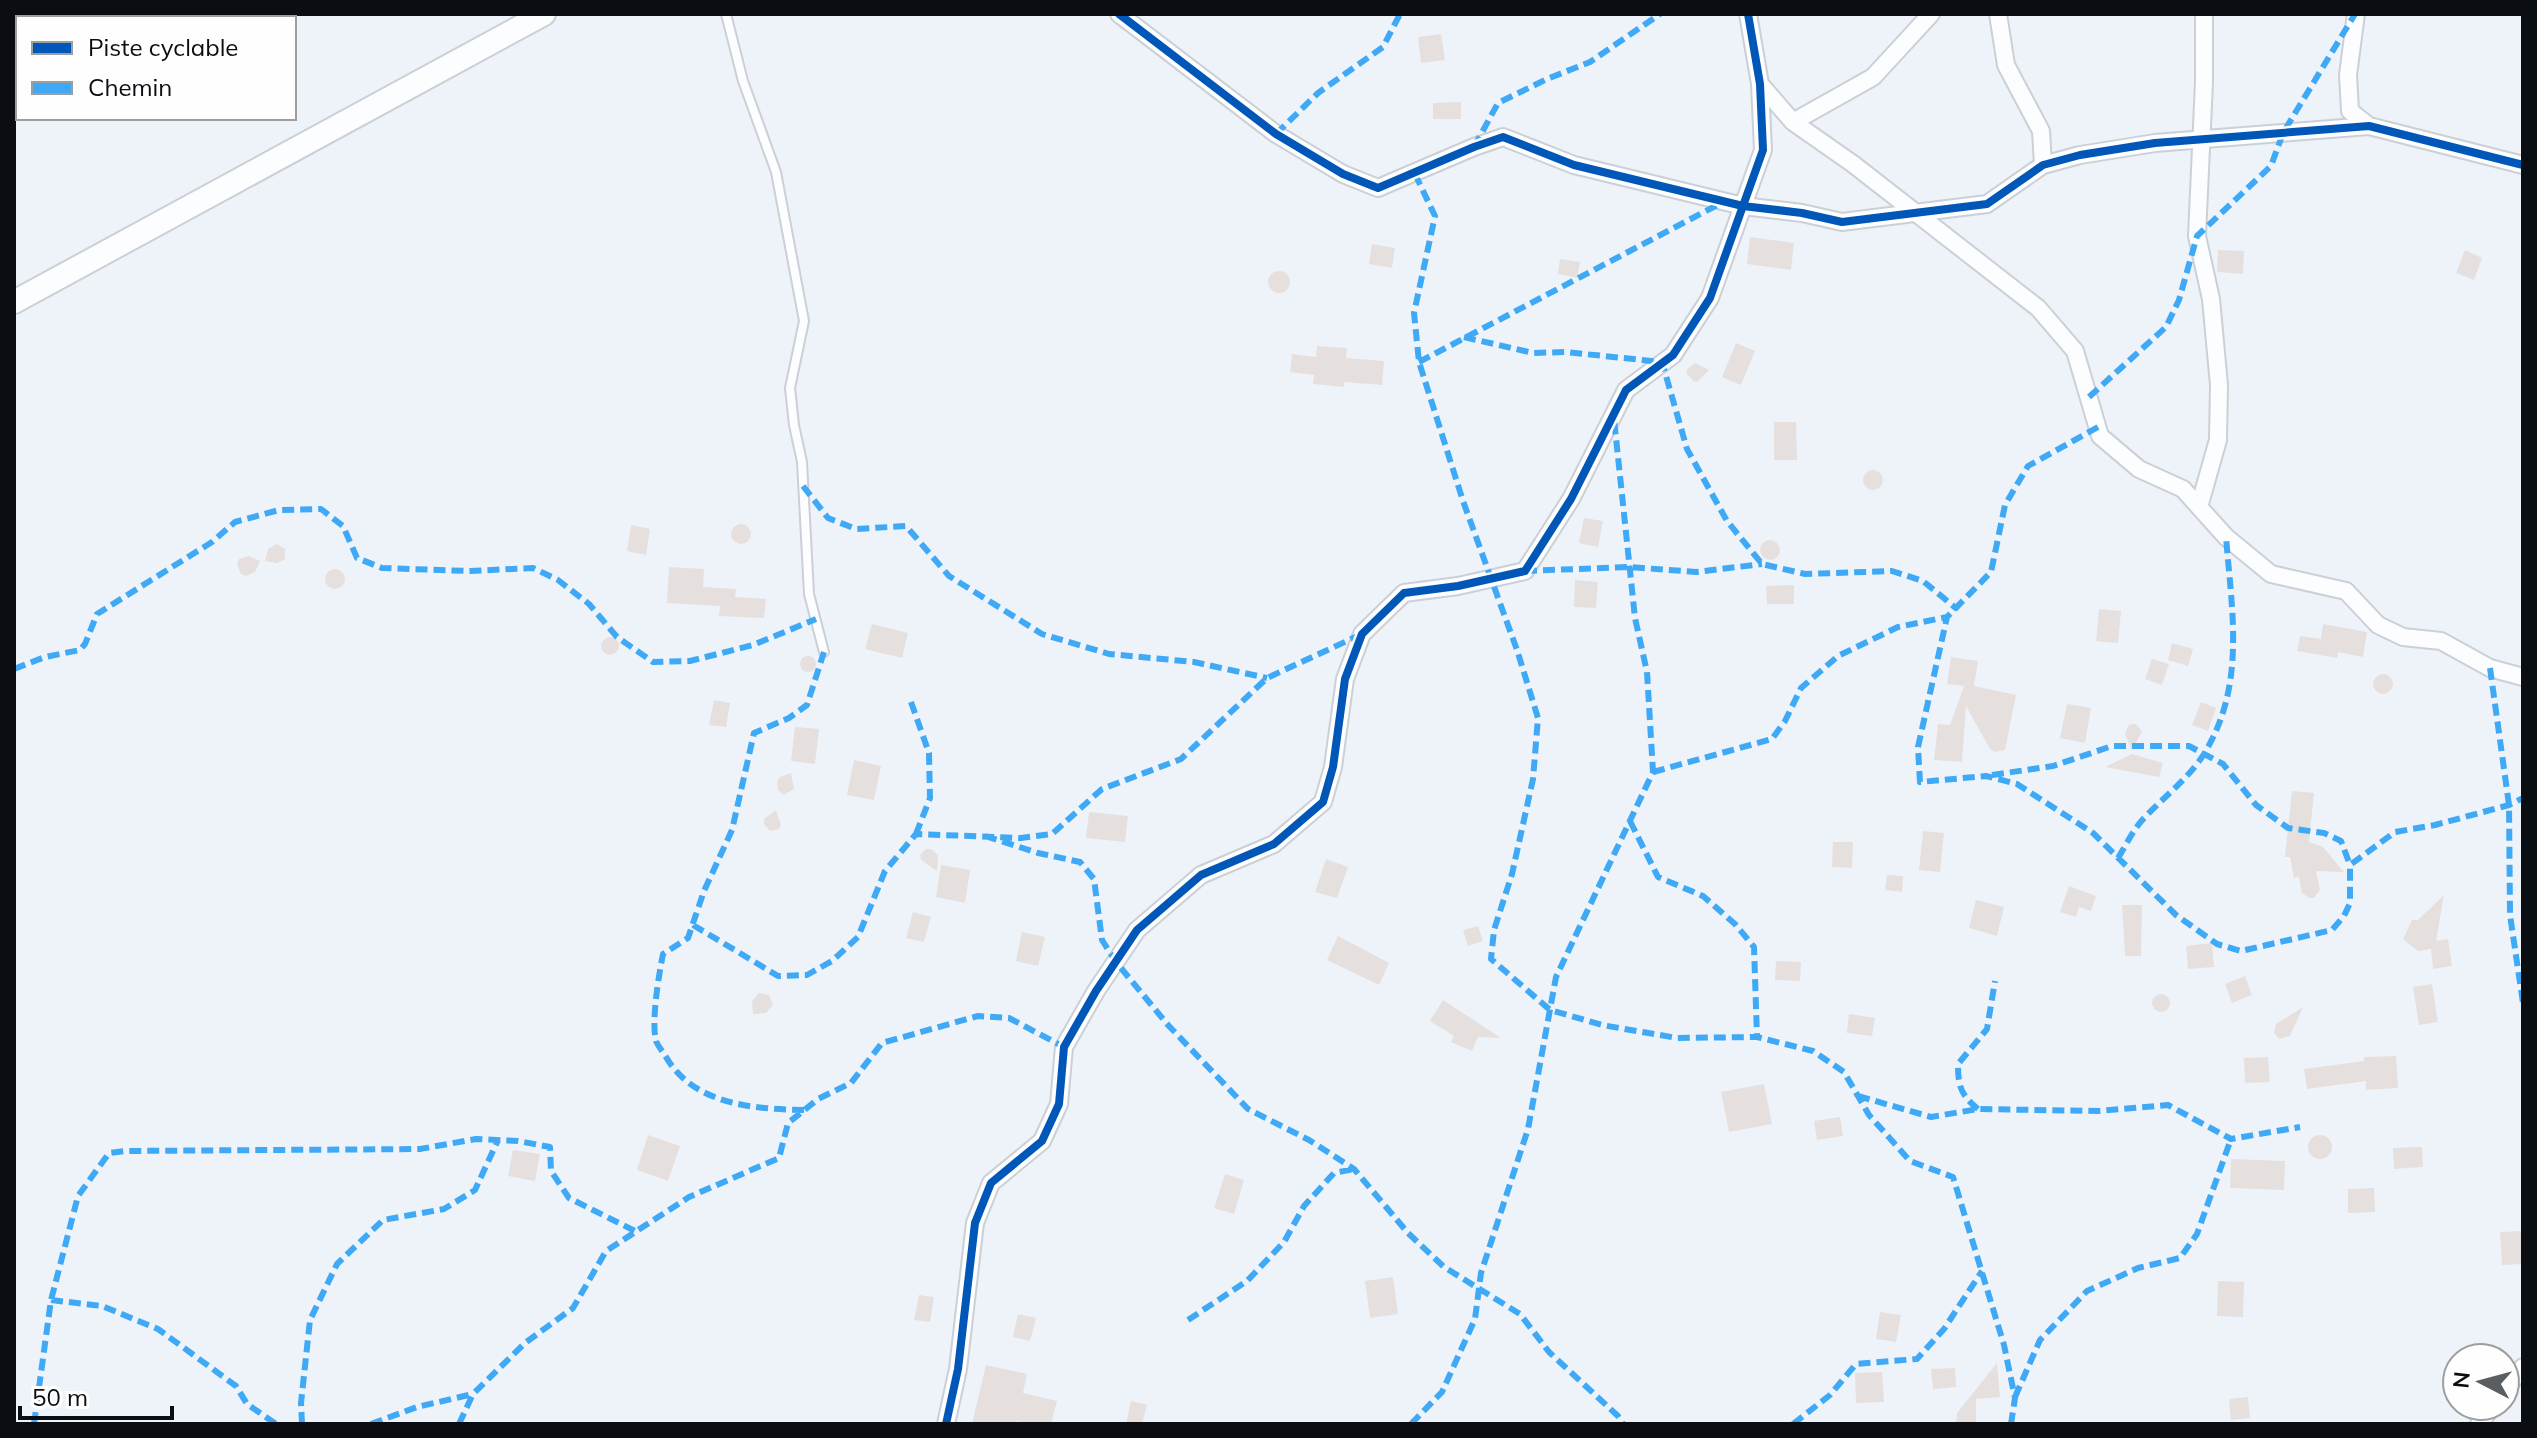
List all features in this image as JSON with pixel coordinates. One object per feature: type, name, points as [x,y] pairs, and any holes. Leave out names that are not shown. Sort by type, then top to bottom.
[{"type":"main road","points":[[14,302],[544,14]]},
{"type":"street","points":[[1119,14],[1276,134],[1343,174],[1378,188],[1503,137],[1574,165],[1743,206],[1802,213],[1842,222],[1987,204],[2043,165],[2140,145],[2201,139],[2369,126],[2523,165]]},
{"type":"street","points":[[946,1424],[958,1369],[975,1223],[991,1183],[1042,1141],[1059,1104],[1064,1047],[1096,991],[1137,930],[1201,875],[1274,844],[1323,802],[1333,767],[1345,679],[1362,634],[1404,593],[1458,586],[1525,571],[1571,499],[1626,390],[1673,355],[1710,298],[1763,150],[1760,84],[1748,14]]},
{"type":"street","points":[[1793,122],[1873,77],[1931,14]]},
{"type":"street","points":[[1998,14],[2006,65],[2041,131],[2043,165]]},
{"type":"street","points":[[2199,507],[2218,440],[2219,385],[2211,299],[2197,236],[2204,14]]},
{"type":"street","points":[[2356,14],[2348,75],[2350,111],[2369,126]]},
{"type":"street","points":[[1760,84],[1793,122],[2038,308],[2075,351],[2100,436],[2139,469],[2183,489],[2226,537],[2271,574],[2346,591],[2378,625],[2403,637],[2441,641],[2490,668],[2523,677]]},
{"type":"lane","points":[[726,14],[743,81],[776,172],[802,306],[804,321],[790,388],[802,462],[809,594],[824,652]]},
{"type":"building","points":[[1441,34],[1445,60],[1421,63],[1418,37]]},
{"type":"building","points":[[1461,102],[1461,119],[1433,119],[1433,103]]},
{"type":"building","points":[[1750,237],[1794,243],[1791,270],[1747,264]]},
{"type":"building","points":[[1372,244],[1395,248],[1392,268],[1369,264]]},
{"type":"building","points":[[2218,250],[2244,251],[2243,274],[2217,272]]},
{"type":"building","points":[[2465,250],[2482,258],[2474,280],[2456,273]]},
{"type":"building","points":[[1560,259],[1580,262],[1577,278],[1558,274]]},
{"type":"building","points":[[1275,271],[1283,271],[1290,282],[1283,293],[1275,293],[1268,286],[1268,278]]},
{"type":"building","points":[[1736,343],[1755,351],[1741,385],[1722,377]]},
{"type":"building","points":[[1317,346],[1347,348],[1346,358],[1384,361],[1382,385],[1344,382],[1344,387],[1313,384],[1314,375],[1290,372],[1292,354],[1316,357]]},
{"type":"building","points":[[1695,363],[1709,370],[1697,382],[1687,374],[1687,369]]},
{"type":"building","points":[[1774,422],[1796,422],[1797,460],[1774,460]]},
{"type":"building","points":[[1869,470],[1877,470],[1883,480],[1877,490],[1869,490],[1863,484],[1863,476]]},
{"type":"building","points":[[1584,518],[1603,521],[1598,547],[1579,543]]},
{"type":"building","points":[[741,524],[748,527],[751,534],[748,541],[741,544],[734,541],[731,534],[734,527]]},
{"type":"building","points":[[631,525],[650,529],[646,555],[627,551]]},
{"type":"building","points":[[1770,540],[1777,543],[1780,550],[1777,557],[1770,560],[1763,557],[1760,550],[1763,543]]},
{"type":"building","points":[[277,544],[285,549],[285,559],[277,563],[265,561],[268,549]]},
{"type":"building","points":[[249,556],[260,561],[255,572],[246,576],[241,574],[237,564],[239,559]]},
{"type":"building","points":[[669,567],[704,569],[703,587],[736,589],[735,597],[766,599],[764,618],[719,616],[720,606],[667,603]]},
{"type":"building","points":[[335,569],[342,572],[345,579],[342,586],[335,589],[328,586],[325,579],[328,572]]},
{"type":"building","points":[[1575,580],[1598,582],[1596,608],[1574,607]]},
{"type":"building","points":[[1794,585],[1794,604],[1767,604],[1766,586]]},
{"type":"building","points":[[2099,609],[2121,611],[2118,643],[2096,641]]},
{"type":"building","points":[[872,624],[908,633],[902,658],[865,649]]},
{"type":"building","points":[[2323,624],[2367,632],[2363,657],[2338,652],[2337,658],[2297,651],[2300,636],[2321,639]]},
{"type":"building","points":[[610,637],[619,646],[610,655],[601,646]]},
{"type":"building","points":[[2172,643],[2193,649],[2188,666],[2168,660]]},
{"type":"building","points":[[805,656],[811,656],[816,664],[814,670],[805,672],[800,667],[800,661]]},
{"type":"building","points":[[1951,657],[1978,661],[1974,686],[2016,695],[2005,750],[1995,752],[1990,749],[1966,706],[1962,762],[1934,760],[1938,724],[1950,725],[1964,686],[1947,684]]},
{"type":"building","points":[[2152,659],[2169,664],[2162,685],[2145,679]]},
{"type":"building","points":[[2383,674],[2390,677],[2393,684],[2390,691],[2383,694],[2376,691],[2373,684],[2376,677]]},
{"type":"building","points":[[714,700],[730,703],[726,727],[709,725]]},
{"type":"building","points":[[2201,702],[2216,708],[2208,731],[2192,725]]},
{"type":"building","points":[[2067,704],[2091,708],[2085,743],[2060,738]]},
{"type":"building","points":[[2132,724],[2142,731],[2132,751],[2125,734]]},
{"type":"building","points":[[795,727],[819,729],[815,764],[791,761]]},
{"type":"building","points":[[2132,754],[2163,763],[2159,777],[2105,767]]},
{"type":"building","points":[[854,760],[881,766],[874,800],[847,795]]},
{"type":"building","points":[[791,773],[794,789],[784,795],[778,790],[777,781]]},
{"type":"building","points":[[2292,791],[2314,793],[2309,842],[2323,847],[2344,872],[2316,871],[2320,890],[2314,898],[2302,893],[2299,877],[2294,878],[2290,857],[2285,857]]},
{"type":"building","points":[[776,810],[781,825],[779,829],[770,831],[764,819]]},
{"type":"building","points":[[1089,812],[1128,816],[1125,842],[1086,838]]},
{"type":"building","points":[[1923,831],[1944,833],[1940,872],[1919,870]]},
{"type":"building","points":[[1833,842],[1853,842],[1852,868],[1832,867]]},
{"type":"building","points":[[926,849],[938,855],[937,871],[921,860],[920,855]]},
{"type":"building","points":[[1326,859],[1348,867],[1337,898],[1315,892]]},
{"type":"building","points":[[941,865],[970,870],[965,903],[936,897]]},
{"type":"building","points":[[1887,875],[1903,876],[1902,892],[1885,890]]},
{"type":"building","points":[[2069,886],[2096,896],[2091,911],[2079,907],[2076,917],[2060,912]]},
{"type":"building","points":[[2444,895],[2436,941],[2448,939],[2452,966],[2433,969],[2431,949],[2418,951],[2403,939],[2412,920],[2418,920]]},
{"type":"building","points":[[1976,900],[2004,907],[1997,936],[1969,928]]},
{"type":"building","points":[[2122,905],[2142,905],[2141,956],[2125,956]]},
{"type":"building","points":[[913,912],[931,917],[924,942],[906,938]]},
{"type":"building","points":[[1478,926],[1483,941],[1468,946],[1463,930]]},
{"type":"building","points":[[1022,932],[1045,937],[1038,966],[1016,961]]},
{"type":"building","points":[[1338,936],[1389,963],[1379,985],[1327,960]]},
{"type":"building","points":[[2212,943],[2214,967],[2188,969],[2186,946]]},
{"type":"building","points":[[1776,961],[1801,962],[1800,981],[1775,980]]},
{"type":"building","points":[[2245,976],[2252,995],[2232,1003],[2225,984]]},
{"type":"building","points":[[2432,984],[2438,1022],[2419,1025],[2413,987]]},
{"type":"building","points":[[759,993],[769,995],[773,1005],[766,1013],[753,1014],[752,1001]]},
{"type":"building","points":[[2161,994],[2170,1003],[2161,1012],[2152,1003]]},
{"type":"building","points":[[1443,1000],[1501,1038],[1478,1037],[1472,1051],[1451,1042],[1454,1036],[1430,1021]]},
{"type":"building","points":[[2303,1007],[2290,1036],[2279,1039],[2274,1033],[2276,1024]]},
{"type":"building","points":[[1849,1014],[1875,1018],[1872,1036],[1847,1033]]},
{"type":"building","points":[[2396,1056],[2398,1088],[2366,1090],[2366,1081],[2307,1089],[2304,1069],[2364,1061],[2364,1057]]},
{"type":"building","points":[[2268,1057],[2270,1082],[2245,1083],[2244,1058]]},
{"type":"building","points":[[1764,1084],[1772,1124],[1729,1132],[1721,1092]]},
{"type":"building","points":[[1840,1117],[1843,1136],[1817,1140],[1814,1121]]},
{"type":"building","points":[[648,1135],[680,1146],[668,1181],[637,1170]]},
{"type":"building","points":[[2320,1135],[2329,1138],[2332,1147],[2329,1156],[2320,1159],[2311,1156],[2308,1147],[2311,1138]]},
{"type":"building","points":[[2422,1147],[2423,1167],[2394,1169],[2393,1148]]},
{"type":"building","points":[[513,1150],[540,1154],[535,1181],[508,1176]]},
{"type":"building","points":[[2231,1159],[2285,1161],[2284,1190],[2230,1188]]},
{"type":"building","points":[[1225,1174],[1244,1180],[1234,1214],[1214,1208]]},
{"type":"building","points":[[2374,1188],[2375,1212],[2348,1213],[2348,1189]]},
{"type":"building","points":[[2523,1231],[2523,1264],[2502,1265],[2500,1232]]},
{"type":"building","points":[[1393,1277],[1398,1314],[1370,1318],[1365,1281]]},
{"type":"building","points":[[2218,1281],[2244,1282],[2243,1317],[2217,1316]]},
{"type":"building","points":[[919,1295],[934,1297],[930,1322],[914,1320]]},
{"type":"building","points":[[1880,1312],[1901,1315],[1896,1342],[1876,1339]]},
{"type":"building","points":[[1018,1314],[1036,1318],[1030,1341],[1013,1337]]},
{"type":"building","points":[[1997,1363],[2000,1397],[1976,1399],[1976,1424],[1956,1424],[1957,1413]]},
{"type":"building","points":[[986,1365],[1027,1374],[1023,1393],[1057,1401],[1051,1424],[1017,1421],[1016,1424],[972,1424]]},
{"type":"building","points":[[1955,1368],[1956,1387],[1933,1389],[1931,1369]]},
{"type":"building","points":[[1882,1372],[1884,1402],[1856,1403],[1855,1373]]},
{"type":"building","points":[[2248,1397],[2250,1418],[2231,1420],[2229,1399]]},
{"type":"building","points":[[1131,1401],[1147,1405],[1142,1424],[1126,1424]]},
{"type":"marked path","points":[[1276,134],[1318,93],[1383,47],[1400,14]]},
{"type":"marked path","points":[[1474,147],[1498,103],[1590,62],[1660,14]]},
{"type":"marked path","points":[[2089,397],[2166,327],[2179,300],[2197,236],[2271,166],[2283,133],[2355,14]]},
{"type":"marked path","points":[[1415,174],[1435,216],[1414,313],[1419,362],[1538,718],[1533,779],[1512,874],[1494,930],[1491,959],[1550,1010],[1602,1025],[1677,1038],[1757,1037],[1813,1051],[1844,1072],[1869,1115],[1910,1161],[1953,1177],[2004,1345],[2015,1398],[2011,1424]]},
{"type":"marked path","points":[[1419,362],[1723,202]]},
{"type":"marked path","points":[[1464,337],[1533,353],[1565,352],[1662,362],[1687,449],[1727,521],[1762,564],[1805,574],[1892,571],[1923,581],[1957,609]]},
{"type":"marked path","points":[[1411,1424],[1442,1392],[1475,1319],[1481,1273],[1528,1129],[1556,977],[1653,772],[1647,672],[1635,618],[1614,419]]},
{"type":"marked path","points":[[2098,427],[2028,466],[2005,505],[1991,572],[1947,617],[1918,747],[1920,782],[1986,776],[2017,784],[2093,833],[2176,915],[2217,944],[2241,951],[2332,930],[2350,903],[2350,865],[2395,832],[2435,825],[2509,805],[2523,798]]},
{"type":"marked path","points":[[803,486],[828,518],[856,529],[906,526],[949,576],[1042,634],[1109,654],[1194,662],[1267,678]]},
{"type":"marked path","points":[[14,669],[45,657],[80,650],[97,614],[212,542],[235,522],[279,510],[321,509],[343,526],[357,558],[382,568],[469,571],[533,568],[558,580],[589,604],[617,637],[653,662],[690,661],[753,645],[816,619]]},
{"type":"marked path","points":[[2118,858],[2141,821],[2198,763],[2217,728],[2226,702],[2233,648],[2226,537]]},
{"type":"marked path","points":[[1525,571],[1629,567],[1696,572],[1762,564]]},
{"type":"marked path","points":[[1653,772],[1772,739],[1785,721],[1801,688],[1838,656],[1898,627],[1947,617]]},
{"type":"marked path","points":[[693,925],[778,976],[807,975],[832,961],[858,937],[885,871],[916,834],[1021,838],[1052,834],[1102,789],[1181,759],[1267,678],[1362,634]]},
{"type":"marked path","points":[[804,1110],[765,1108],[709,1095],[678,1073],[656,1041],[654,1022],[663,954],[688,938],[704,891],[732,830],[754,733],[789,718],[807,705],[824,652]]},
{"type":"marked path","points":[[2490,668],[2509,805],[2510,915],[2523,1003]]},
{"type":"marked path","points":[[911,702],[929,753],[930,798],[916,834]]},
{"type":"marked path","points":[[1992,775],[2053,766],[2112,746],[2189,746],[2223,764],[2256,805],[2288,828],[2324,833],[2341,841],[2350,865]]},
{"type":"marked path","points":[[1630,821],[1658,877],[1703,896],[1735,924],[1754,947],[1757,1037]]},
{"type":"marked path","points":[[985,836],[1038,853],[1080,862],[1094,879],[1102,940],[1116,962],[1168,1025],[1248,1109],[1309,1140],[1354,1169],[1408,1233],[1444,1267],[1520,1314],[1549,1352],[1623,1424]]},
{"type":"marked path","points":[[1978,1109],[1962,1090],[1958,1064],[1987,1029],[1995,981]]},
{"type":"marked path","points":[[459,1424],[473,1394],[525,1343],[573,1308],[606,1251],[689,1197],[779,1158],[788,1123],[818,1099],[851,1083],[882,1043],[978,1016],[1009,1018],[1064,1047]]},
{"type":"marked path","points":[[1858,1096],[1931,1117],[1978,1109],[2098,1111],[2168,1105],[2231,1139],[2300,1127]]},
{"type":"marked path","points":[[34,1424],[51,1300],[78,1196],[109,1153],[420,1149],[476,1139],[518,1141],[550,1147],[551,1171],[569,1198],[635,1231]]},
{"type":"marked path","points":[[2015,1397],[2040,1340],[2087,1291],[2138,1268],[2180,1258],[2197,1234],[2231,1139]]},
{"type":"marked path","points":[[302,1424],[301,1403],[310,1320],[337,1264],[383,1220],[444,1209],[475,1190],[498,1140]]},
{"type":"marked path","points":[[1188,1320],[1247,1281],[1284,1242],[1304,1206],[1334,1173],[1354,1169]]},
{"type":"marked path","points":[[1793,1424],[1830,1395],[1856,1364],[1917,1359],[1944,1329],[1982,1271]]},
{"type":"marked path","points":[[51,1300],[102,1306],[158,1329],[236,1386],[247,1404],[276,1424]]},
{"type":"marked path","points":[[371,1424],[417,1407],[473,1394]]},
{"type":"cycle path","points":[[1119,14],[1276,134],[1343,174],[1378,188],[1503,137],[1574,165],[1743,206],[1802,213],[1842,222],[1987,204],[2043,165],[2080,155],[2155,143],[2369,126],[2523,165]]},
{"type":"cycle path","points":[[946,1424],[958,1369],[975,1223],[991,1183],[1042,1141],[1059,1104],[1064,1047],[1096,991],[1137,930],[1201,875],[1274,844],[1323,802],[1333,767],[1345,679],[1362,634],[1404,593],[1458,586],[1525,571],[1571,499],[1626,390],[1673,355],[1710,298],[1763,150],[1760,84],[1748,14]]}]
